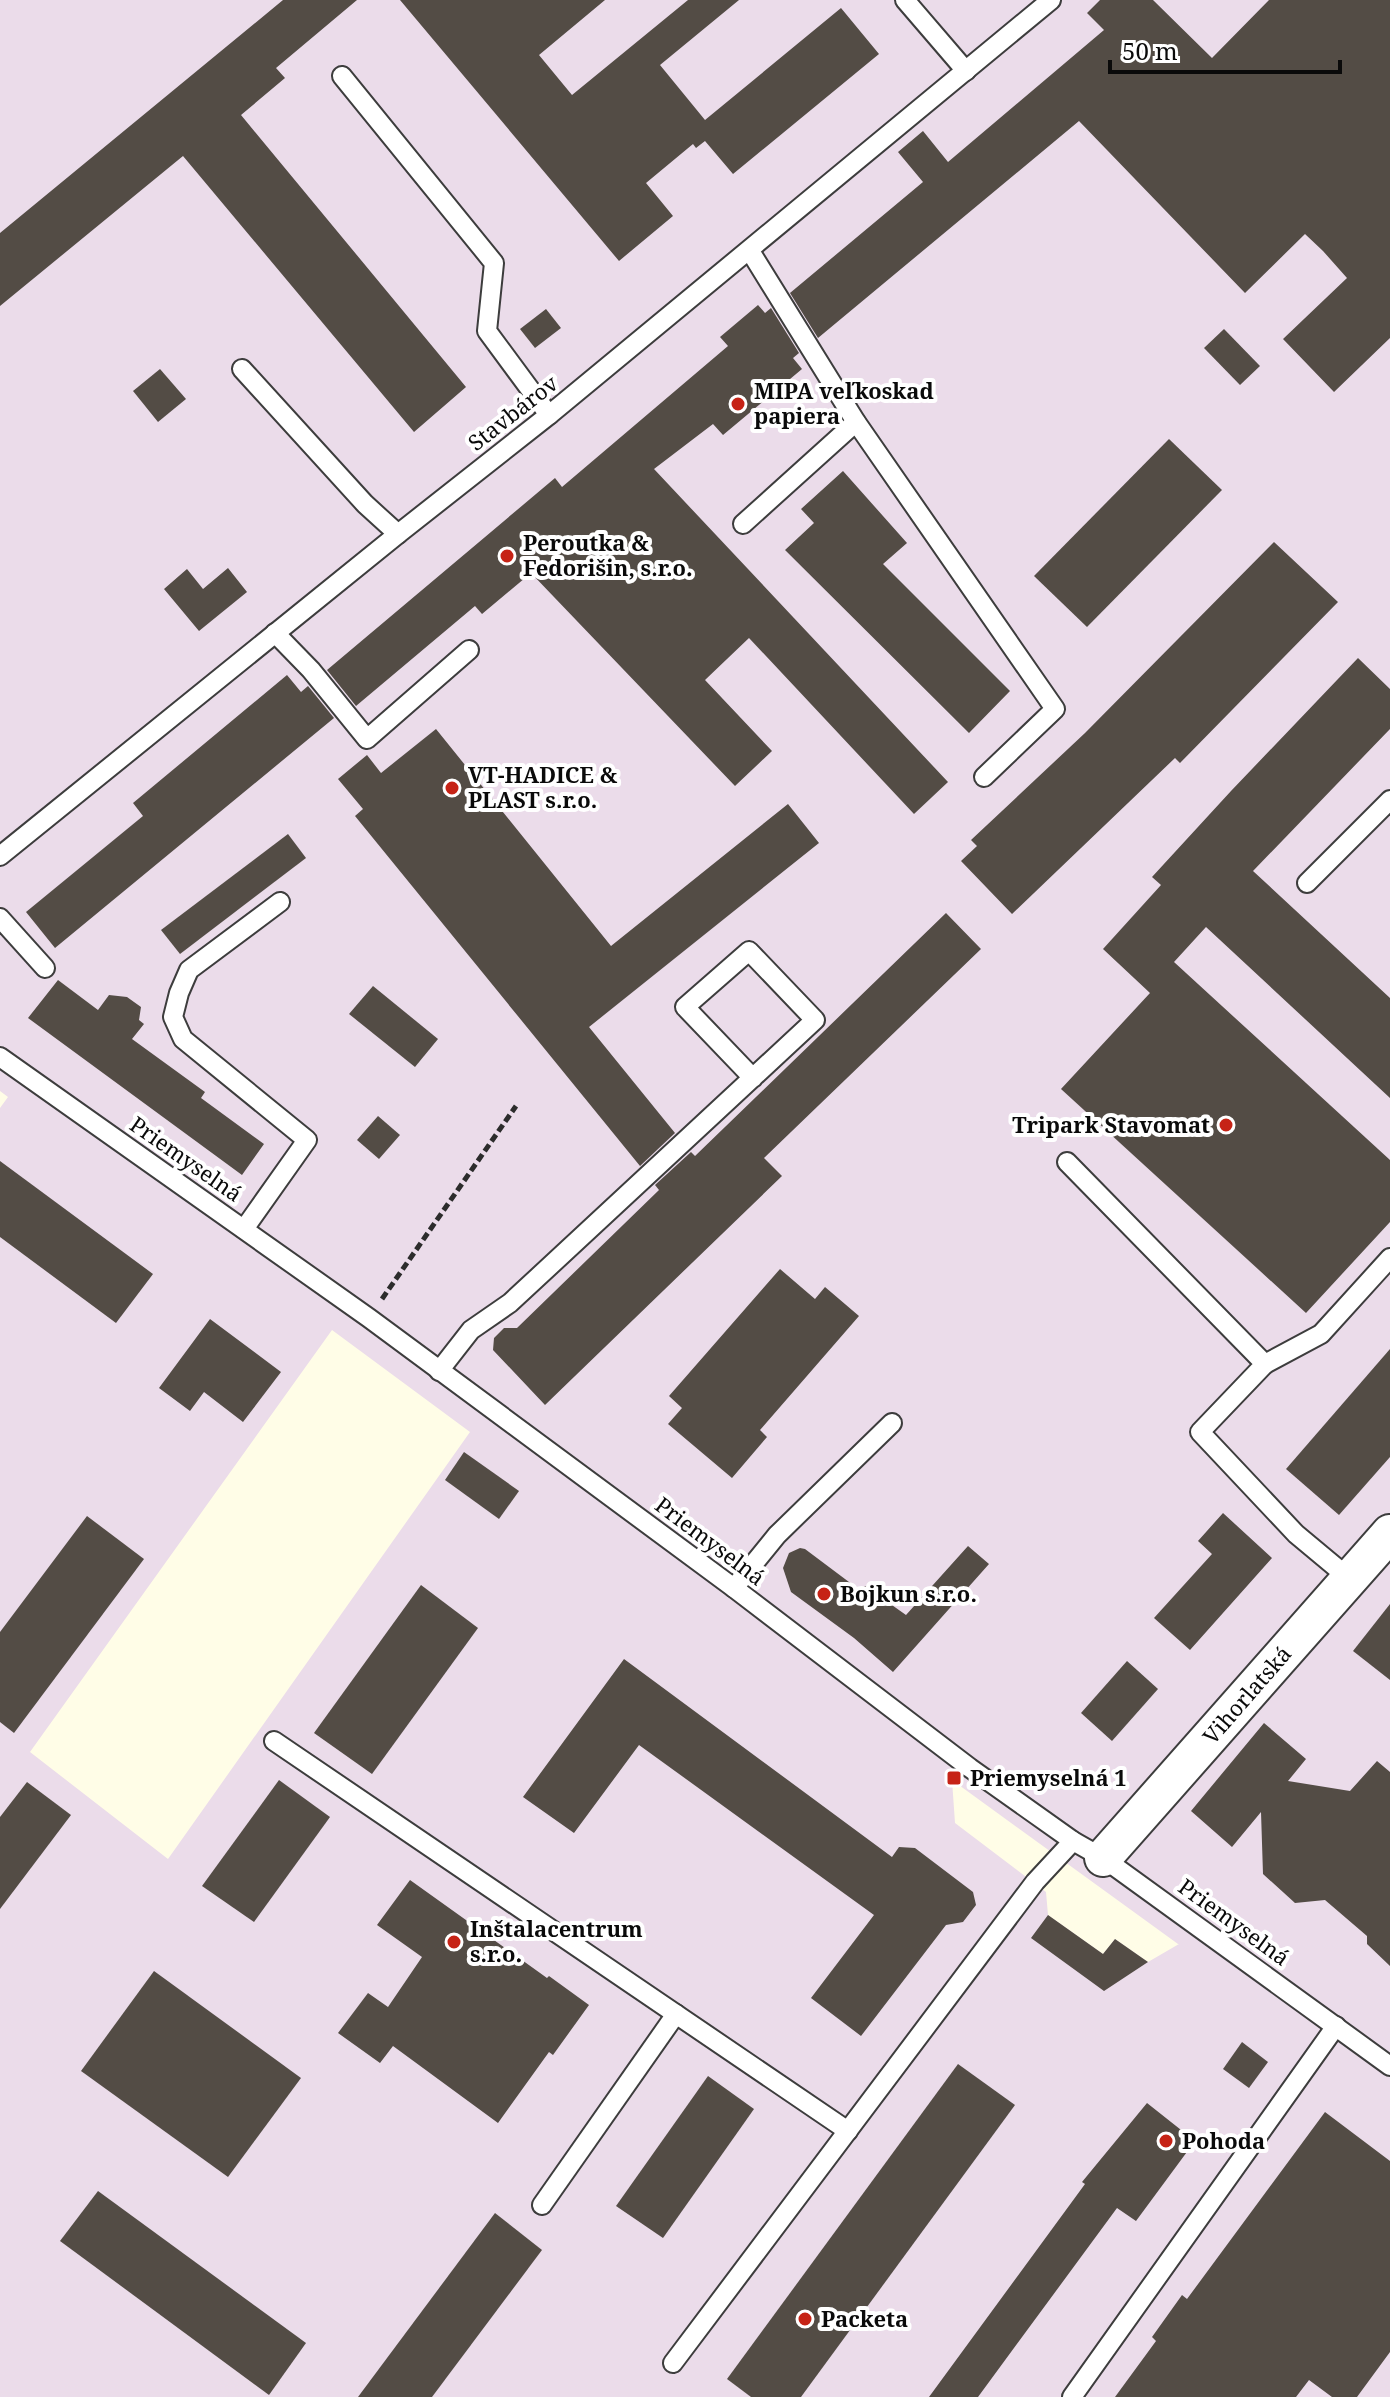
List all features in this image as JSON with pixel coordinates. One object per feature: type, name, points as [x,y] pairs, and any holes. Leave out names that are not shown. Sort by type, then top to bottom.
[{"type":"street","name":"Vihorlatská","points":[[1088,1849],[1390,1534]]},
{"type":"lane","points":[[905,0],[966,71]]},
{"type":"lane","name":"Stavbárov","points":[[1,853],[549,415],[1051,0]]},
{"type":"lane","points":[[342,76],[494,263],[487,331],[549,415]]},
{"type":"lane","points":[[750,251],[856,422],[1055,709],[984,777]]},
{"type":"lane","points":[[242,369],[365,504],[398,534]]},
{"type":"lane","points":[[743,524],[856,422]]},
{"type":"lane","points":[[275,633],[311,670],[367,739],[469,650]]},
{"type":"lane","points":[[1307,883],[1390,800]]},
{"type":"lane","points":[[244,1229],[307,1140],[183,1039],[173,1017],[189,970],[280,902]]},
{"type":"lane","points":[[0,918],[45,968]]},
{"type":"lane","points":[[439,1371],[471,1330],[510,1303],[753,1078],[815,1020],[749,951],[685,1007],[753,1078]]},
{"type":"lane","name":"Priemyselná","points":[[0,1057],[369,1318],[734,1588],[970,1768],[1390,2066]]},
{"type":"lane","points":[[1067,1162],[1265,1364]]},
{"type":"lane","points":[[1350,1579],[1296,1534],[1200,1432],[1265,1364],[1321,1334],[1390,1258]]},
{"type":"lane","points":[[734,1588],[777,1535],[892,1423]]},
{"type":"lane","points":[[274,1741],[848,2131]]},
{"type":"lane","points":[[673,2363],[1035,1882],[1088,1849]]},
{"type":"lane","points":[[542,2205],[676,2014]]},
{"type":"lane","points":[[1072,2397],[1336,2026]]},
{"type":"path","points":[[369,1318],[516,1106]]},
{"type":"shaded area","points":[[0,0],[1390,0],[1390,2397],[0,2397],[0,1108],[8,1097],[0,1091]],"holes":[[[332,1330],[470,1432],[168,1859],[30,1752]],[[952,1780],[1178,1944],[1179,1944],[1148,1962],[1115,1939],[1103,1954],[1048,1915],[1046,1892],[955,1823]]]},
{"type":"building","points":[[283,0],[357,0],[276,68],[285,78],[241,115],[466,387],[414,432],[183,156],[0,306],[0,233]]},
{"type":"building","points":[[400,0],[605,0],[539,55],[572,95],[688,0],[739,0],[660,65],[705,120],[841,8],[879,54],[733,174],[705,141],[696,148],[693,144],[646,183],[673,216],[619,261]]},
{"type":"building","points":[[1100,0],[1153,0],[1212,58],[1269,0],[1390,0],[1390,338],[1334,392],[1283,339],[1347,278],[1323,251],[1305,234],[1245,293],[1079,121],[818,338],[790,293],[923,182],[898,152],[923,131],[948,162],[1104,30],[1087,13]]},
{"type":"building","points":[[758,305],[765,313],[771,308],[799,353],[793,358],[802,369],[723,435],[713,424],[654,469],[948,782],[914,814],[749,638],[705,680],[772,751],[735,786],[531,573],[482,614],[475,606],[356,706],[327,670],[555,478],[562,487],[728,346],[720,337]]},
{"type":"building","points":[[546,309],[561,328],[535,348],[520,329]]},
{"type":"building","points":[[1224,329],[1260,366],[1240,385],[1204,348]]},
{"type":"building","points":[[160,369],[186,399],[158,422],[133,391]]},
{"type":"building","points":[[1169,439],[1222,490],[1087,627],[1034,576]]},
{"type":"building","points":[[843,471],[907,543],[883,564],[1010,691],[969,733],[785,550],[814,523],[801,509]]},
{"type":"building","points":[[1274,542],[1338,602],[1180,763],[1175,758],[1012,914],[961,861],[977,846],[971,840],[1085,733]]},
{"type":"building","points":[[228,568],[247,592],[199,631],[164,589],[187,569],[203,589]]},
{"type":"building","points":[[1358,658],[1390,689],[1390,729],[1253,871],[1390,998],[1390,1098],[1206,927],[1174,962],[1390,1160],[1390,1222],[1306,1313],[1061,1089],[1150,993],[1103,949],[1161,885],[1152,877]]},
{"type":"building","points":[[287,675],[301,692],[308,686],[334,718],[55,948],[26,912],[143,816],[133,803]]},
{"type":"building","points":[[436,729],[611,946],[788,804],[819,843],[589,1027],[675,1133],[640,1166],[355,816],[363,809],[338,779],[367,755],[381,773]]},
{"type":"building","points":[[288,834],[306,858],[180,954],[161,930]]},
{"type":"building","points":[[946,913],[981,949],[764,1158],[782,1176],[545,1405],[493,1350],[494,1338],[504,1328],[517,1328],[659,1190],[655,1185],[691,1152],[695,1156]]},
{"type":"building","points":[[58,980],[98,1010],[109,995],[127,997],[141,1007],[139,1020],[144,1024],[132,1039],[205,1092],[201,1098],[264,1144],[242,1175],[28,1018]]},
{"type":"building","points":[[373,986],[438,1039],[415,1067],[349,1014]]},
{"type":"building","points":[[378,1116],[400,1135],[379,1159],[357,1140]]},
{"type":"building","points":[[0,1161],[153,1274],[116,1323],[0,1237]]},
{"type":"building","points":[[780,1269],[815,1299],[825,1287],[859,1316],[760,1430],[767,1437],[732,1478],[668,1424],[682,1408],[669,1396]]},
{"type":"building","points":[[210,1319],[281,1372],[243,1422],[204,1392],[190,1411],[159,1388]]},
{"type":"building","points":[[1390,1349],[1390,1457],[1339,1515],[1286,1469]]},
{"type":"building","points":[[464,1452],[519,1491],[499,1519],[445,1480]]},
{"type":"building","points":[[1223,1513],[1272,1558],[1190,1650],[1154,1618],[1212,1554],[1198,1541]]},
{"type":"building","points":[[87,1516],[144,1559],[14,1733],[0,1722],[0,1632]]},
{"type":"building","points":[[968,1546],[989,1564],[893,1672],[854,1638],[791,1592],[783,1568],[789,1553],[805,1549],[861,1591],[865,1586],[906,1615]]},
{"type":"building","points":[[421,1585],[478,1628],[372,1774],[314,1733]]},
{"type":"building","points":[[1390,1604],[1390,1680],[1353,1651]]},
{"type":"building","points":[[624,1659],[892,1857],[899,1847],[915,1848],[973,1892],[976,1905],[963,1922],[946,1925],[861,2036],[811,1998],[874,1915],[639,1745],[574,1833],[523,1797]]},
{"type":"building","points":[[1127,1661],[1158,1689],[1112,1741],[1081,1713]]},
{"type":"building","points":[[1264,1723],[1306,1759],[1288,1781],[1350,1791],[1377,1761],[1390,1772],[1390,1966],[1367,1944],[1367,1936],[1325,1900],[1295,1903],[1263,1874],[1261,1812],[1232,1847],[1191,1811]]},
{"type":"building","points":[[279,1780],[330,1817],[254,1922],[202,1886]]},
{"type":"building","points":[[27,1782],[71,1815],[0,1909],[0,1817]]},
{"type":"building","points":[[410,1880],[589,2005],[553,2055],[549,2052],[498,2123],[393,2046],[380,2063],[338,2033],[368,1993],[388,2007],[422,1957],[377,1925]]},
{"type":"building","points":[[1048,1915],[1103,1954],[1115,1939],[1148,1962],[1104,1991],[1031,1938]]},
{"type":"building","points":[[154,1971],[301,2078],[228,2177],[81,2071]]},
{"type":"building","points":[[1242,2042],[1268,2062],[1249,2088],[1223,2069]]},
{"type":"building","points":[[958,2064],[1015,2105],[801,2397],[751,2397],[727,2379]]},
{"type":"building","points":[[708,2076],[754,2109],[663,2238],[616,2206]]},
{"type":"building","points":[[1147,2103],[1195,2141],[1136,2221],[1117,2208],[978,2397],[929,2397],[1085,2184],[1082,2182]]},
{"type":"building","points":[[1325,2112],[1390,2161],[1390,2352],[1357,2397],[1332,2397],[1309,2380],[1296,2397],[1115,2397],[1156,2341],[1152,2337],[1182,2295],[1187,2299]]},
{"type":"building","points":[[98,2191],[306,2343],[269,2395],[60,2241]]},
{"type":"building","points":[[495,2213],[542,2250],[432,2397],[358,2397]]},
{"type":"place","name":"MIPA veľkoskad papiera","points":[[738,404]]},
{"type":"place","name":"Peroutka & Fedorišin, s.r.o.","points":[[507,556]]},
{"type":"place","name":"VT-HADICE & PLAST s.r.o.","points":[[452,788]]},
{"type":"place","name":"Tripark Stavomat","points":[[1226,1125]]},
{"type":"place","name":"Bojkun s.r.o.","points":[[824,1594]]},
{"type":"place","name":"Priemyselná 1","points":[[954,1778]]},
{"type":"place","name":"Inštalacentrum s.r.o.","points":[[454,1942]]},
{"type":"place","name":"Pohoda","points":[[1166,2141]]},
{"type":"place","name":"Packeta","points":[[805,2319]]}]
